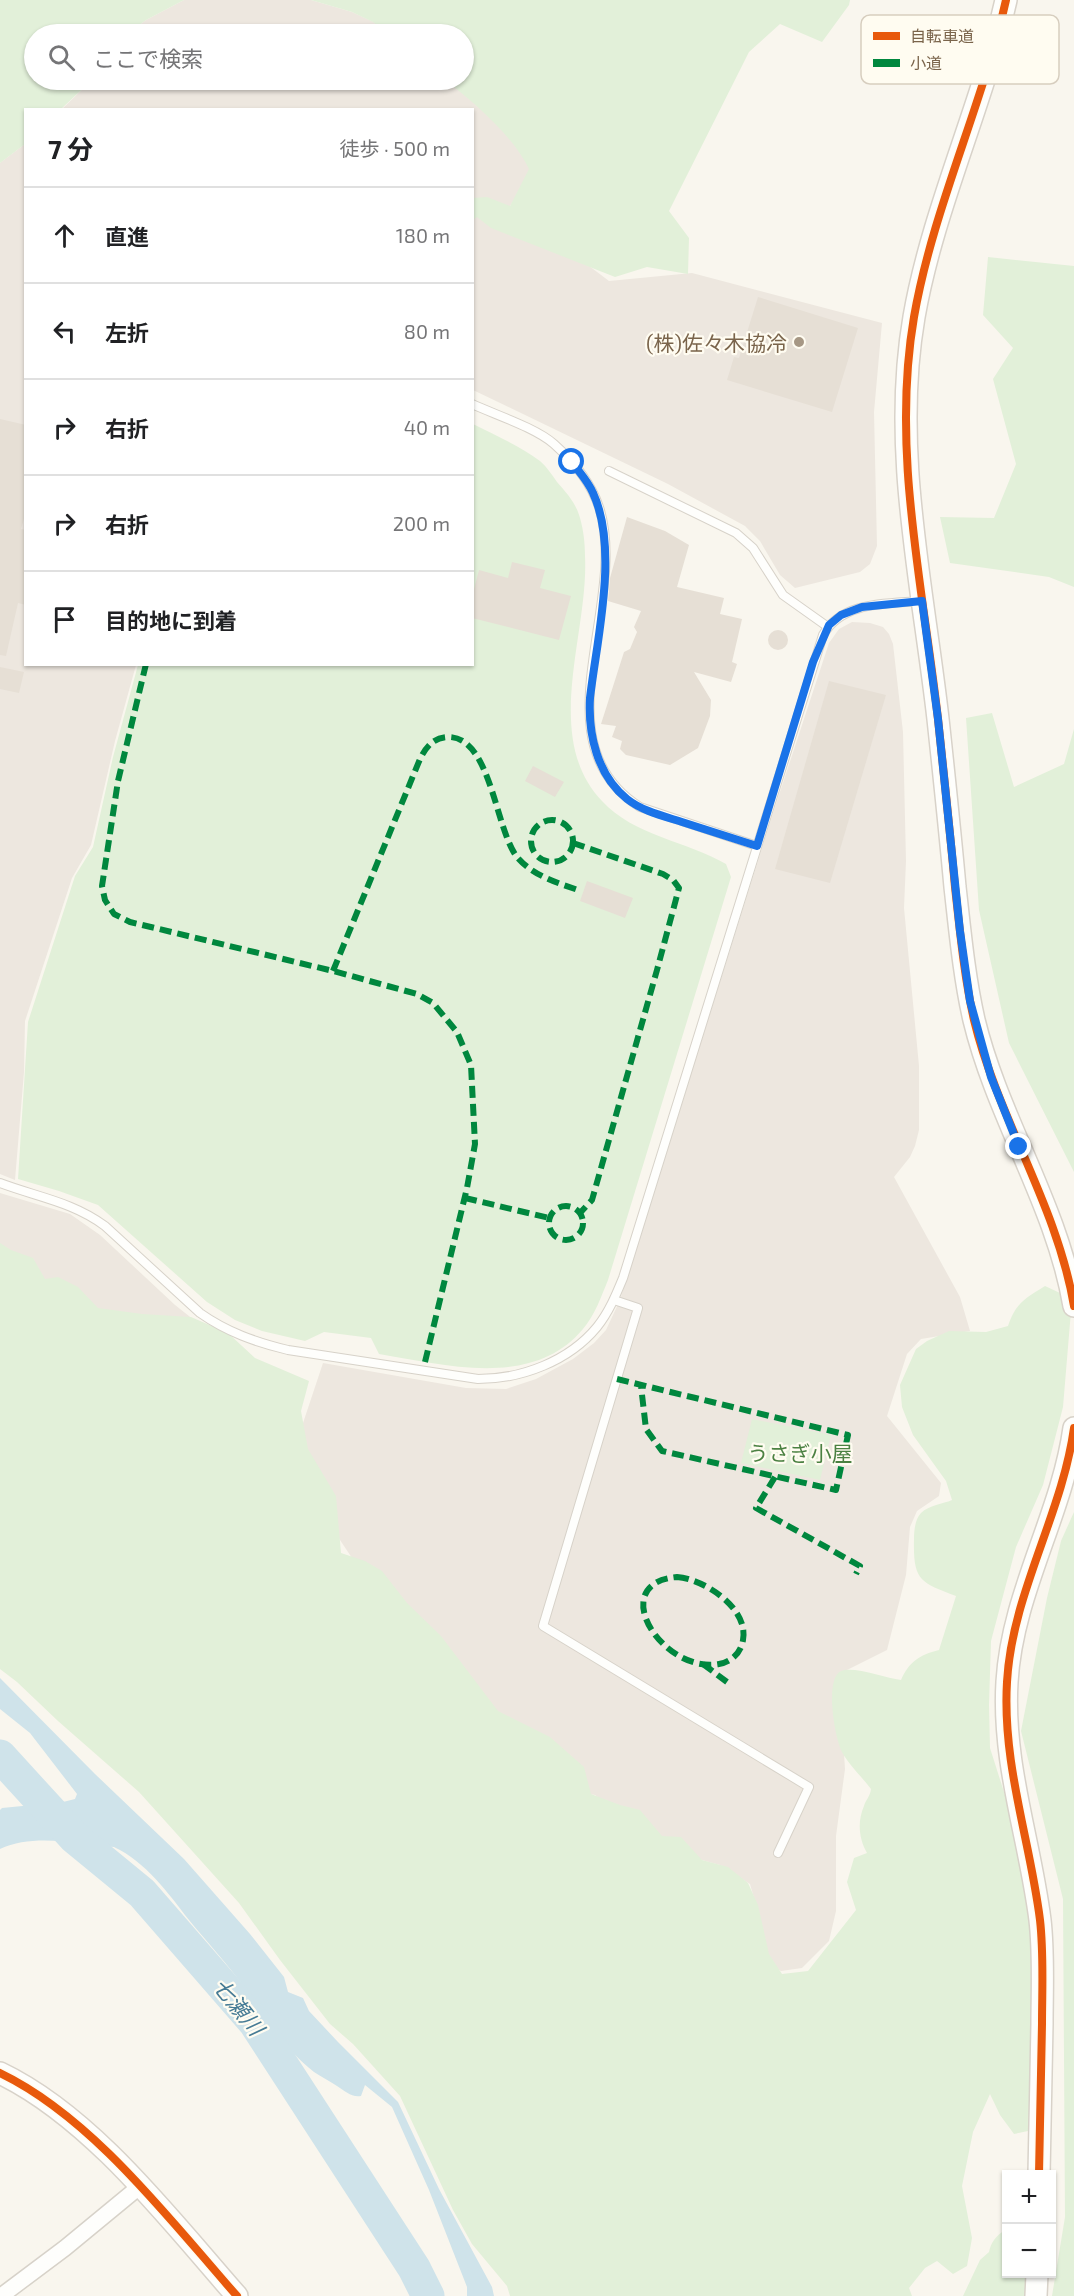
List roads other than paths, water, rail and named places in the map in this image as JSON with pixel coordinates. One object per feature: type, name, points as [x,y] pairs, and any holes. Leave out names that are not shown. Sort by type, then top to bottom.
[{"type":"street","points":[[1002,15],[1006,0]]},
{"type":"street","points":[[982,84],[929,251],[914,320],[907,395],[906,461],[970,1001],[991,1077],[1056,1236],[1067,1271],[1074,1306]]},
{"type":"street","points":[[1039,2170],[1043,1965],[1041,1923],[1009,1759],[1006,1725],[1007,1682],[1016,1622],[1065,1471],[1074,1428]]},
{"type":"street","points":[[0,2073],[46,2099],[103,2149],[237,2296]]},
{"type":"street","points":[[1,2296],[65,2248],[139,2187]]},
{"type":"street","points":[[1036,2296],[1038,2278]]},
{"type":"lane","points":[[474,405],[553,443],[585,479],[599,509],[604,539],[604,579],[589,715],[595,751],[609,778],[626,798],[640,807],[757,846]]},
{"type":"lane","points":[[609,471],[736,533],[753,548],[783,595],[828,627]]},
{"type":"lane","points":[[0,1184],[70,1205],[89,1214],[200,1312],[216,1324],[241,1336],[288,1350],[478,1379],[499,1379],[522,1374],[565,1354],[590,1335],[607,1313],[627,1266],[813,662],[828,627],[837,617],[851,610],[873,605],[922,601]]},
{"type":"lane","points":[[614,1300],[638,1308],[543,1626],[809,1786],[778,1853]]},
{"type":"waterway","name":"七瀬川","points":[[0,1756],[75,1838],[142,1893],[255,2023],[414,2268],[428,2296]]},
{"type":"place","name":"(株)佐々木協冷","points":[[799,342]]},
{"type":"park label","name":"うさぎ小屋","points":[[800,1452]]}]
